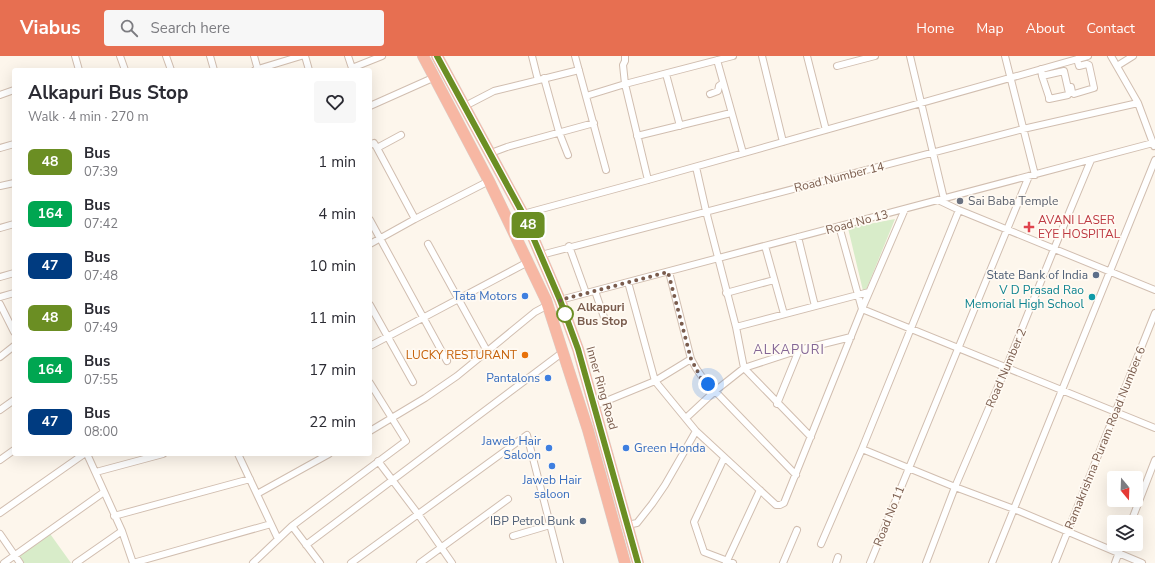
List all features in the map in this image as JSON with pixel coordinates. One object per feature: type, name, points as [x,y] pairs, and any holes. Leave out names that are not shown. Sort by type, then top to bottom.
[{"type":"highway","name":"Inner Ring Road","points":[[423,56],[489,182],[548,305],[588,430],[625,563]]},
{"type":"highway","name":"Inner Ring Road","points":[[437,56],[491,152],[523,214],[560,300],[578,349],[638,563]]},
{"type":"highway","points":[[459,124],[468,124],[476,127]]},
{"type":"street","points":[[75,56],[77,68]]},
{"type":"street","points":[[120,56],[124,68]]},
{"type":"street","points":[[166,56],[170,68]]},
{"type":"street","points":[[210,56],[213,68]]},
{"type":"street","points":[[254,56],[257,68]]},
{"type":"street","points":[[263,68],[301,56]]},
{"type":"street","points":[[304,56],[308,68]]},
{"type":"street","points":[[348,56],[353,68]]},
{"type":"street","points":[[355,68],[382,56]]},
{"type":"street","points":[[532,56],[568,155]]},
{"type":"street","points":[[575,56],[606,170]]},
{"type":"street","points":[[625,56],[623,65],[625,84],[648,180]]},
{"type":"street","points":[[586,96],[625,84],[733,56]]},
{"type":"street","points":[[762,56],[783,142]]},
{"type":"street","points":[[807,56],[826,130]]},
{"type":"street","points":[[837,66],[859,58],[875,56]]},
{"type":"street","points":[[910,56],[920,81],[918,90],[922,103],[941,199],[960,210],[1155,290]]},
{"type":"street","points":[[1005,56],[1024,129],[1032,175]]},
{"type":"street","points":[[1045,73],[1065,62],[1088,56]]},
{"type":"street","points":[[1111,56],[1138,103],[1154,145]]},
{"type":"street","points":[[1117,66],[1134,56]]},
{"type":"street","points":[[1065,62],[1074,94],[1093,89],[1094,86],[1088,65],[1079,66],[1077,59]]},
{"type":"street","points":[[717,60],[742,154]]},
{"type":"street","points":[[465,106],[494,91],[579,70]]},
{"type":"street","points":[[523,214],[696,167],[1010,78],[1045,73],[1064,71],[1069,94],[1049,99],[1045,73]]},
{"type":"street","points":[[666,74],[680,126]]},
{"type":"street","points":[[372,105],[435,77]]},
{"type":"street","points":[[710,94],[718,90],[719,86],[723,83]]},
{"type":"street","points":[[918,90],[925,88]]},
{"type":"street","points":[[0,95],[12,91]]},
{"type":"street","name":"Road Number 14","points":[[541,255],[569,246],[1024,129],[1138,103]]},
{"type":"street","points":[[637,136],[732,113]]},
{"type":"street","points":[[491,152],[594,123]]},
{"type":"street","points":[[377,148],[401,135]]},
{"type":"street","points":[[372,143],[374,142],[415,219]]},
{"type":"street","points":[[0,148],[12,145]]},
{"type":"street","name":"Road No 13","points":[[560,300],[1032,175],[1154,145]]},
{"type":"street","name":"Road Number 2","points":[[926,563],[955,487],[1006,368],[1091,160]]},
{"type":"street","points":[[992,563],[1155,160]]},
{"type":"street","points":[[696,167],[726,293],[736,327],[744,368],[811,437]]},
{"type":"street","name":"Road No 11","points":[[870,563],[908,468],[1032,175]]},
{"type":"street","points":[[372,243],[415,219],[489,182]]},
{"type":"street","points":[[0,186],[12,183]]},
{"type":"street","points":[[628,282],[655,381],[696,431],[776,505],[780,505],[784,503],[796,475],[862,309],[905,209]]},
{"type":"street","points":[[821,544],[912,329],[960,210]]},
{"type":"street","points":[[372,224],[447,361]]},
{"type":"street","points":[[0,228],[12,225]]},
{"type":"street","points":[[839,226],[862,309]]},
{"type":"street","points":[[798,237],[816,306]]},
{"type":"street","points":[[428,244],[487,351]]},
{"type":"street","points":[[569,246],[586,294]]},
{"type":"street","points":[[765,246],[784,314]]},
{"type":"street","points":[[372,345],[528,262]]},
{"type":"street","points":[[668,272],[691,359],[701,378],[796,475]]},
{"type":"street","points":[[0,277],[12,274]]},
{"type":"street","points":[[726,293],[774,280]]},
{"type":"street","points":[[595,291],[605,320]]},
{"type":"street","points":[[736,327],[869,292]]},
{"type":"street","points":[[0,297],[12,294]]},
{"type":"street","points":[[0,304],[12,328]]},
{"type":"street","points":[[372,430],[392,419],[457,376],[535,312],[548,305]]},
{"type":"street","points":[[372,308],[413,382]]},
{"type":"street","points":[[862,309],[1155,428]]},
{"type":"street","name":"Ramakrishna Puram Road Number 6","points":[[1055,563],[1155,313]]},
{"type":"street","points":[[686,418],[715,391],[744,368],[799,350],[851,337]]},
{"type":"street","points":[[0,357],[12,348]]},
{"type":"street","points":[[778,404],[799,350]]},
{"type":"street","points":[[306,545],[563,352]]},
{"type":"street","points":[[594,406],[655,381],[691,359]]},
{"type":"street","points":[[253,563],[292,526],[406,441],[372,386]]},
{"type":"street","points":[[0,410],[12,401]]},
{"type":"street","points":[[627,525],[637,522],[652,504],[665,485],[696,431]]},
{"type":"street","points":[[351,563],[526,435],[560,563]]},
{"type":"street","points":[[862,449],[1014,509],[1142,563]]},
{"type":"street","points":[[0,460],[12,451]]},
{"type":"street","points":[[0,513],[82,456]]},
{"type":"street","points":[[86,456],[96,472],[122,532],[133,563],[270,524]]},
{"type":"street","points":[[96,472],[156,456]]},
{"type":"street","points":[[239,456],[278,539]]},
{"type":"street","points":[[257,494],[324,456]]},
{"type":"street","points":[[724,458],[694,522],[704,552],[728,562],[760,490]]},
{"type":"street","points":[[1134,515],[1155,460]]},
{"type":"street","points":[[378,461],[418,514],[452,563]]},
{"type":"street","points":[[114,516],[250,480]]},
{"type":"street","points":[[4,563],[104,492]]},
{"type":"street","points":[[420,563],[508,499]]},
{"type":"street","points":[[513,536],[550,525]]},
{"type":"street","points":[[292,526],[320,563]]},
{"type":"street","points":[[783,563],[797,530]]},
{"type":"street","points":[[76,563],[122,532]]},
{"type":"street","points":[[0,534],[20,563]]},
{"type":"street","points":[[1115,563],[1118,553]]},
{"type":"green space","points":[[895,219],[864,295],[848,228]]},
{"type":"green space","points":[[48,531],[71,563],[20,563],[14,555]]},
{"type":"bus line","name":"48","points":[[437,56],[491,152],[523,214],[560,300],[578,349],[638,563]]},
{"type":"place","name":"Sai Baba Temple","points":[[960,201]]},
{"type":"place","name":"AVANI LASER EYE HOSPITAL","points":[[1029,227]]},
{"type":"place","name":"State Bank of India","points":[[1096,275]]},
{"type":"place","name":"Tata Motors","points":[[525,296]]},
{"type":"place","name":"V D Prasad Rao Memorial High School","points":[[1092,297]]},
{"type":"place","name":"Alkapuri Bus Stop","points":[[565,314]]},
{"type":"place","name":"LUCKY RESTURANT","points":[[525,355]]},
{"type":"place","name":"Pantalons","points":[[548,378]]},
{"type":"place","name":"Jaweb Hair Saloon","points":[[549,448]]},
{"type":"place","name":"Green Honda","points":[[626,448]]},
{"type":"place","name":"Jaweb Hair saloon","points":[[552,466]]},
{"type":"place","name":"IBP Petrol Bunk","points":[[583,521]]},
{"type":"district","name":"ALKAPURI","points":[[789,349]]},
{"type":"route","points":[[565,314],[560,300],[668,272],[691,359],[701,378],[708,384]]}]
